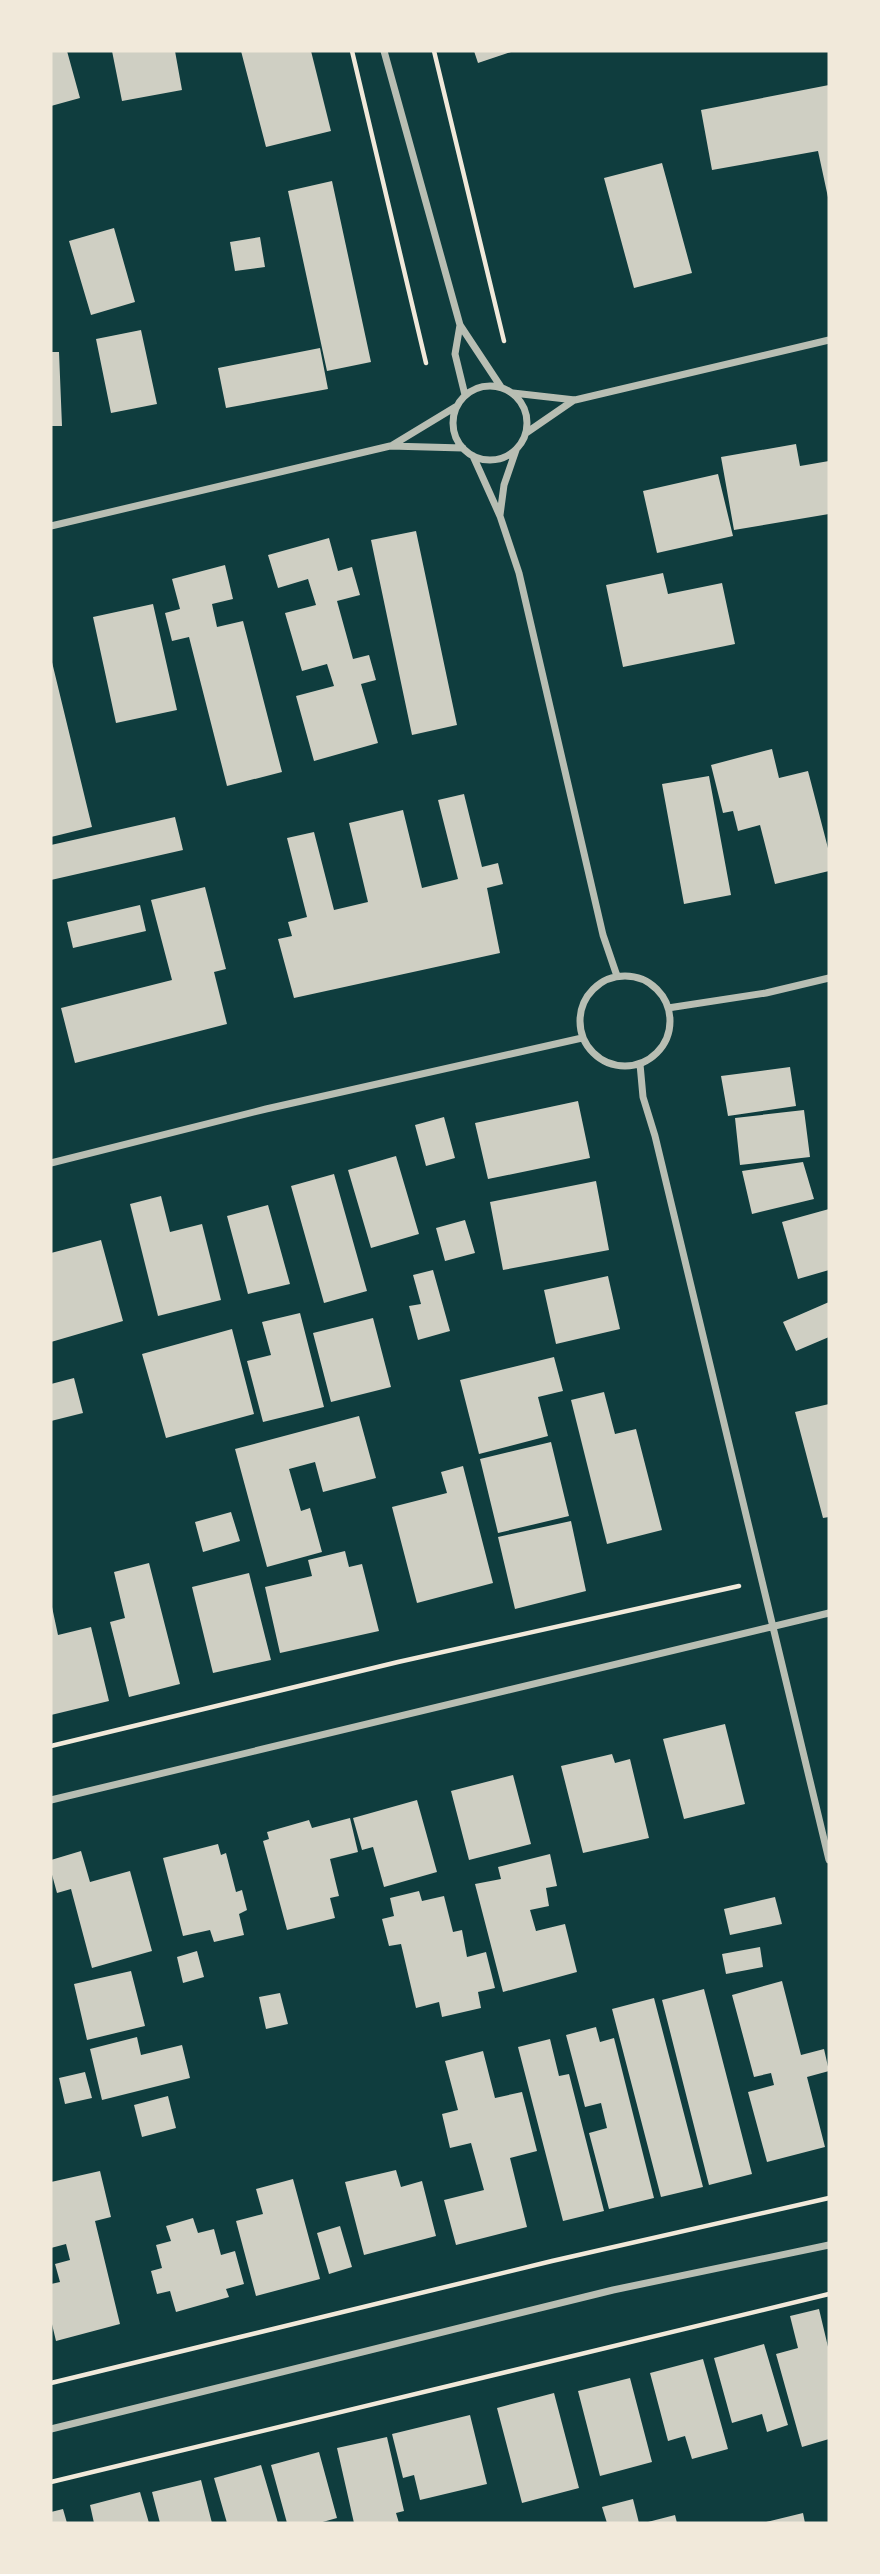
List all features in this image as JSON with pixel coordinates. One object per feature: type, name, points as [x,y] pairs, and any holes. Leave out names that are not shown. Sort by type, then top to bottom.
[{"type":"street","points":[[383,51],[460,325],[501,387]]},
{"type":"street","points":[[460,325],[455,354],[465,395]]},
{"type":"street","points":[[390,446],[457,405],[465,395],[488,385],[513,393],[575,400],[829,340]]},
{"type":"street","points":[[513,393],[525,411],[526,433]]},
{"type":"street","points":[[500,516],[504,485],[516,450],[526,433],[575,400]]},
{"type":"street","points":[[457,405],[453,428],[463,448],[473,456],[500,516],[519,573],[603,935],[617,976]]},
{"type":"street","points":[[51,526],[390,446],[463,448]]},
{"type":"street","points":[[473,456],[495,459],[516,450]]},
{"type":"street","points":[[617,976],[643,979],[663,996],[668,1008],[670,1020],[665,1042],[659,1052],[640,1064],[617,1066],[606,1063],[588,1049],[579,1027],[582,1004],[596,986],[617,976]]},
{"type":"street","points":[[668,1008],[766,993],[829,978]]},
{"type":"street","points":[[51,1163],[266,1109],[582,1038]]},
{"type":"street","points":[[640,1064],[643,1097],[655,1136],[829,1860]]},
{"type":"street","points":[[51,1800],[829,1613]]},
{"type":"street","points":[[51,2430],[613,2290],[829,2245]]},
{"type":"path","points":[[352,51],[426,363]]},
{"type":"path","points":[[434,51],[504,341]]},
{"type":"path","points":[[51,1746],[398,1662],[739,1586]]},
{"type":"path","points":[[51,2384],[539,2264],[829,2198]]},
{"type":"path","points":[[51,2482],[829,2294]]},
{"type":"building","points":[[51,51],[67,51],[80,98],[51,106]]},
{"type":"building","points":[[112,51],[175,51],[182,90],[122,101]]},
{"type":"building","points":[[241,51],[311,51],[331,131],[266,147]]},
{"type":"building","points":[[474,51],[514,51],[478,63]]},
{"type":"building","points":[[829,85],[829,202],[818,151],[712,170],[701,110]]},
{"type":"building","points":[[662,163],[692,273],[634,288],[604,178]]},
{"type":"building","points":[[332,181],[371,362],[327,371],[288,191]]},
{"type":"building","points":[[114,228],[135,302],[91,315],[69,241]]},
{"type":"building","points":[[260,237],[265,267],[235,271],[230,242]]},
{"type":"building","points":[[141,330],[157,404],[111,413],[96,339]]},
{"type":"building","points":[[320,348],[328,389],[226,408],[218,368]]},
{"type":"building","points":[[51,352],[59,352],[62,426],[51,426]]},
{"type":"building","points":[[796,444],[800,466],[829,461],[829,514],[734,530],[721,457]]},
{"type":"building","points":[[718,474],[733,536],[657,553],[643,491]]},
{"type":"building","points":[[416,531],[457,725],[412,735],[371,540]]},
{"type":"building","points":[[329,538],[338,571],[352,567],[360,595],[337,601],[353,659],[369,655],[376,680],[361,684],[378,743],[314,761],[296,696],[334,686],[327,664],[302,671],[285,613],[316,605],[308,579],[278,588],[268,555]]},
{"type":"building","points":[[225,565],[233,599],[212,604],[217,627],[243,621],[282,772],[227,786],[189,637],[172,641],[165,613],[180,609],[172,579]]},
{"type":"building","points":[[663,573],[668,594],[722,583],[735,644],[623,667],[606,585]]},
{"type":"building","points":[[153,604],[177,710],[116,723],[93,617]]},
{"type":"building","points":[[51,658],[92,827],[51,837]]},
{"type":"building","points":[[772,749],[779,778],[808,771],[829,852],[829,871],[775,884],[760,825],[738,831],[733,811],[723,813],[711,765]]},
{"type":"building","points":[[709,776],[731,895],[684,904],[662,784]]},
{"type":"building","points":[[464,794],[482,867],[498,863],[503,884],[487,888],[500,953],[294,998],[278,939],[292,936],[288,922],[307,917],[287,838],[314,832],[334,910],[368,902],[349,823],[403,810],[422,888],[458,879],[438,800]]},
{"type":"building","points":[[175,817],[183,850],[51,880],[51,845]]},
{"type":"building","points":[[205,887],[226,969],[214,972],[227,1024],[75,1063],[61,1008],[172,980],[151,900]]},
{"type":"building","points":[[140,905],[146,931],[73,948],[67,922]]},
{"type":"building","points":[[790,1067],[796,1106],[728,1116],[721,1076]]},
{"type":"building","points":[[578,1101],[590,1158],[488,1179],[475,1123]]},
{"type":"building","points":[[804,1110],[810,1157],[740,1165],[735,1118]]},
{"type":"building","points":[[444,1117],[455,1158],[426,1166],[415,1125]]},
{"type":"building","points":[[396,1156],[419,1234],[371,1248],[348,1170]]},
{"type":"building","points":[[803,1162],[814,1199],[752,1214],[742,1171]]},
{"type":"building","points":[[334,1174],[367,1291],[324,1303],[291,1186]]},
{"type":"building","points":[[596,1181],[609,1250],[503,1270],[490,1202]]},
{"type":"building","points":[[161,1196],[170,1232],[202,1224],[221,1300],[158,1316],[130,1204]]},
{"type":"building","points":[[268,1205],[290,1284],[248,1294],[227,1216]]},
{"type":"building","points":[[829,1209],[829,1270],[798,1279],[782,1222]]},
{"type":"building","points":[[465,1220],[475,1253],[445,1261],[436,1228]]},
{"type":"building","points":[[101,1240],[123,1321],[51,1342],[51,1253]]},
{"type":"building","points":[[433,1270],[450,1331],[418,1340],[409,1306],[421,1304],[413,1275]]},
{"type":"building","points":[[608,1276],[620,1329],[556,1344],[544,1290]]},
{"type":"building","points":[[829,1302],[829,1337],[796,1351],[783,1322]]},
{"type":"building","points":[[300,1313],[324,1407],[263,1422],[247,1361],[271,1355],[262,1322]]},
{"type":"building","points":[[373,1318],[391,1387],[331,1402],[313,1333]]},
{"type":"building","points":[[232,1329],[254,1414],[166,1438],[142,1354]]},
{"type":"building","points":[[554,1357],[563,1391],[538,1397],[548,1436],[479,1454],[460,1380]]},
{"type":"building","points":[[74,1378],[83,1413],[51,1421],[51,1384]]},
{"type":"building","points":[[604,1392],[615,1434],[636,1429],[662,1530],[607,1544],[571,1400]]},
{"type":"building","points":[[829,1404],[829,1517],[823,1518],[795,1412]]},
{"type":"building","points":[[359,1416],[376,1478],[323,1492],[315,1462],[289,1469],[301,1511],[310,1508],[322,1552],[267,1567],[235,1449]]},
{"type":"building","points":[[551,1442],[569,1516],[498,1533],[480,1459]]},
{"type":"building","points":[[463,1466],[493,1583],[417,1603],[392,1507],[447,1493],[441,1472]]},
{"type":"building","points":[[231,1512],[240,1541],[203,1552],[195,1522]]},
{"type":"building","points":[[571,1521],[586,1591],[515,1609],[498,1537]]},
{"type":"building","points":[[345,1551],[349,1567],[362,1564],[379,1631],[280,1653],[265,1587],[312,1576],[308,1560]]},
{"type":"building","points":[[149,1563],[180,1684],[129,1697],[110,1622],[125,1618],[114,1572]]},
{"type":"building","points":[[249,1573],[271,1660],[213,1673],[192,1587]]},
{"type":"building","points":[[52,1607],[58,1635],[91,1627],[109,1701],[51,1715]]},
{"type":"building","points":[[725,1724],[745,1804],[684,1819],[663,1739]]},
{"type":"building","points":[[612,1754],[615,1763],[630,1759],[649,1838],[583,1853],[561,1766]]},
{"type":"building","points":[[513,1775],[531,1844],[469,1860],[451,1791]]},
{"type":"building","points":[[417,1800],[437,1872],[384,1887],[373,1847],[362,1850],[353,1818]]},
{"type":"building","points":[[350,1818],[358,1852],[330,1859],[339,1896],[330,1898],[335,1918],[287,1930],[263,1841],[269,1839],[267,1832],[309,1820],[312,1828]]},
{"type":"building","points":[[218,1844],[221,1855],[226,1853],[236,1892],[242,1890],[247,1910],[239,1914],[244,1935],[214,1942],[210,1930],[183,1936],[163,1858]]},
{"type":"building","points":[[81,1851],[90,1882],[130,1871],[152,1951],[92,1968],[71,1889],[57,1893],[51,1871],[51,1860]]},
{"type":"building","points":[[550,1854],[557,1886],[546,1888],[549,1906],[530,1910],[536,1931],[565,1924],[577,1972],[503,1992],[475,1884],[501,1879],[498,1867]]},
{"type":"building","points":[[419,1891],[422,1901],[444,1896],[453,1932],[462,1930],[467,1957],[486,1952],[495,1988],[478,1992],[481,2008],[442,2017],[439,2002],[416,2008],[401,1944],[389,1946],[382,1919],[394,1916],[390,1898]]},
{"type":"building","points":[[775,1897],[782,1924],[730,1935],[724,1909]]},
{"type":"building","points":[[760,1947],[763,1967],[726,1974],[722,1954]]},
{"type":"building","points":[[197,1951],[204,1977],[183,1983],[177,1957]]},
{"type":"building","points":[[131,1971],[145,2026],[87,2040],[74,1984]]},
{"type":"building","points":[[782,1981],[801,2055],[824,2049],[829,2071],[807,2077],[825,2147],[767,2162],[748,2092],[774,2085],[771,2073],[754,2077],[732,1995]]},
{"type":"building","points":[[704,1989],[752,2174],[709,2185],[662,2000]]},
{"type":"building","points":[[280,1993],[288,2024],[266,2029],[259,1997]]},
{"type":"building","points":[[654,1998],[703,2187],[661,2197],[612,2009]]},
{"type":"building","points":[[596,2027],[600,2042],[614,2038],[654,2198],[609,2209],[589,2133],[607,2128],[601,2103],[585,2107],[566,2035]]},
{"type":"building","points":[[137,2037],[141,2055],[182,2045],[190,2078],[102,2100],[90,2049]]},
{"type":"building","points":[[550,2039],[559,2076],[569,2074],[604,2211],[563,2221],[518,2047]]},
{"type":"building","points":[[483,2051],[495,2098],[522,2092],[537,2151],[510,2158],[527,2227],[456,2245],[444,2200],[484,2190],[471,2143],[450,2148],[442,2114],[458,2110],[445,2061]]},
{"type":"building","points":[[85,2072],[92,2098],[65,2104],[59,2078]]},
{"type":"building","points":[[168,2096],[176,2128],[142,2137],[134,2105]]},
{"type":"building","points":[[396,2170],[401,2187],[422,2181],[436,2236],[364,2255],[345,2182]]},
{"type":"building","points":[[100,2171],[111,2217],[95,2221],[120,2324],[56,2341],[51,2320],[51,2284],[60,2282],[55,2264],[70,2260],[66,2244],[51,2248],[51,2182]]},
{"type":"building","points":[[293,2179],[320,2279],[256,2296],[236,2221],[263,2214],[256,2189]]},
{"type":"building","points":[[193,2218],[198,2233],[214,2229],[221,2255],[235,2251],[244,2284],[226,2289],[229,2297],[176,2312],[170,2291],[157,2294],[151,2271],[162,2268],[156,2245],[171,2241],[166,2226]]},
{"type":"building","points":[[340,2226],[352,2267],[329,2274],[317,2233]]},
{"type":"building","points":[[819,2309],[829,2351],[829,2439],[802,2447],[776,2354],[798,2348],[790,2316]]},
{"type":"building","points":[[764,2344],[788,2425],[767,2432],[762,2414],[732,2423],[714,2358]]},
{"type":"building","points":[[703,2359],[728,2449],[692,2459],[685,2436],[668,2441],[650,2373]]},
{"type":"building","points":[[630,2378],[652,2462],[600,2476],[578,2391]]},
{"type":"building","points":[[554,2393],[579,2488],[522,2503],[497,2408]]},
{"type":"building","points":[[470,2415],[487,2484],[420,2500],[414,2475],[403,2478],[392,2434]]},
{"type":"building","points":[[387,2437],[404,2511],[396,2513],[399,2523],[354,2523],[337,2448]]},
{"type":"building","points":[[319,2452],[337,2518],[319,2523],[287,2523],[271,2465]]},
{"type":"building","points":[[261,2465],[278,2523],[227,2523],[214,2478]]},
{"type":"building","points":[[201,2480],[212,2523],[160,2523],[152,2492]]},
{"type":"building","points":[[140,2492],[149,2523],[94,2523],[90,2505]]},
{"type":"building","points":[[633,2499],[639,2523],[607,2523],[602,2507]]},
{"type":"building","points":[[63,2509],[67,2523],[51,2523],[51,2512]]},
{"type":"building","points":[[803,2513],[805,2523],[766,2523],[766,2522]]},
{"type":"building","points":[[675,2515],[677,2523],[648,2523],[648,2522]]}]
